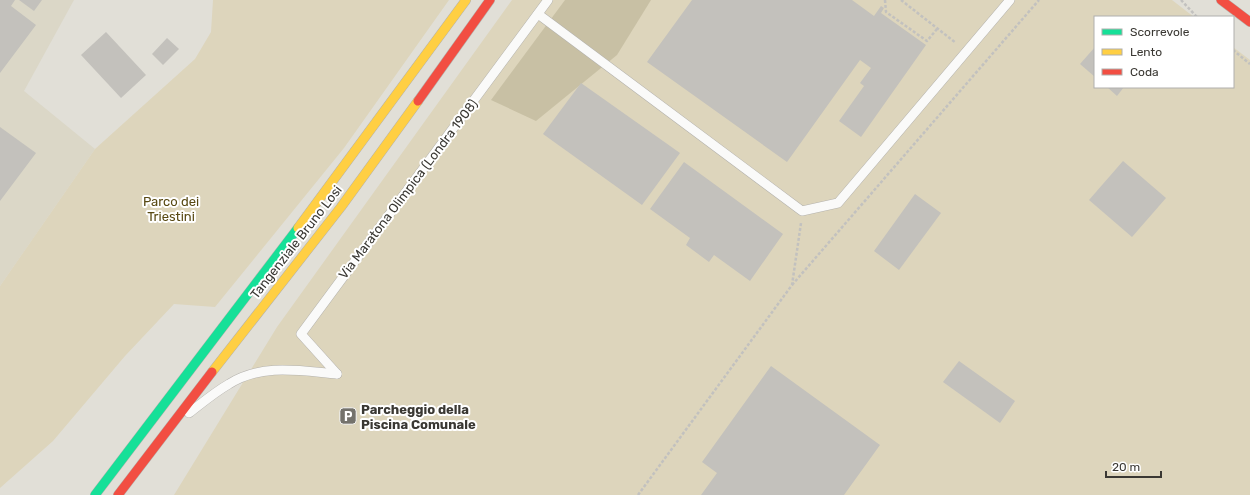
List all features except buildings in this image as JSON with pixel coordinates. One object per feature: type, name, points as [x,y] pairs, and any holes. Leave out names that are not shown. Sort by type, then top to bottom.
[{"type":"main road","name":"Tangenziale Bruno Losi","points":[[95,495],[328,189],[466,0]]},
{"type":"main road","name":"Tangenziale Bruno Losi","points":[[118,495],[164,432],[341,206],[490,0]]},
{"type":"main road","points":[[1221,0],[1250,22]]},
{"type":"lane","name":"Via Maratona Olimpica (Londra 1908)","points":[[164,432],[229,384],[246,375],[283,369],[337,374],[302,334],[548,0]]},
{"type":"lane","points":[[538,14],[802,211],[838,203],[1010,0]]},
{"type":"path","points":[[885,0],[886,12],[927,42],[937,29]]},
{"type":"path","points":[[901,0],[966,51]]},
{"type":"path","points":[[638,495],[792,285],[1039,0]]},
{"type":"path","points":[[1181,0],[1196,16]]},
{"type":"path","points":[[1234,51],[1250,64]]},
{"type":"path","points":[[792,285],[802,211]]},
{"type":"shaded area","points":[[0,0],[74,0],[24,91],[95,149],[0,286]]},
{"type":"shaded area","points":[[565,0],[651,0],[617,55],[536,121],[491,100]]},
{"type":"green space","name":"Parco dei Triestini","points":[[213,0],[449,0],[344,148],[215,307],[174,304],[125,356],[53,441],[0,488],[0,286],[95,149],[195,59],[211,32]]},
{"type":"green space","points":[[512,0],[1172,0],[1193,16],[1094,16],[1094,88],[1234,88],[1234,48],[1250,60],[1250,495],[174,495],[277,327]]},
{"type":"traffic: fast","points":[[95,495],[298,228]]},
{"type":"traffic: slow","points":[[298,228],[466,0]]},
{"type":"traffic: slow","points":[[212,372],[341,207],[418,101]]},
{"type":"traffic: jam","points":[[418,101],[490,0]]},
{"type":"traffic: jam","points":[[1221,0],[1250,22]]},
{"type":"traffic: jam","points":[[118,495],[212,372]]},
{"type":"place","name":"Parcheggio della Piscina Comunale","points":[[348,416]]}]
